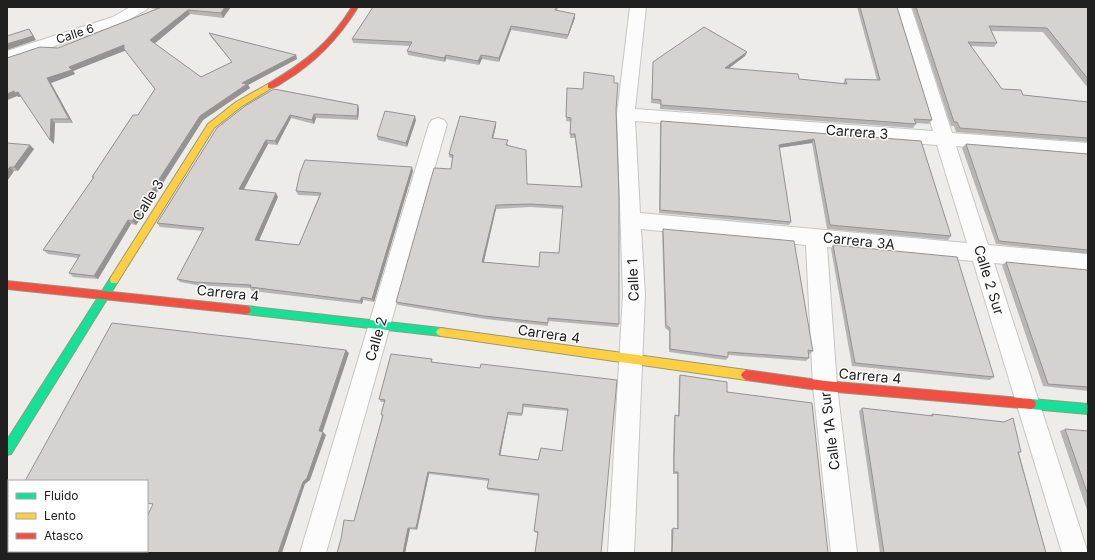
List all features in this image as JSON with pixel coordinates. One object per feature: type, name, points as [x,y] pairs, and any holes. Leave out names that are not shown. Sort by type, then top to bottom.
[{"type":"street","name":"Calle 6","points":[[7,57],[118,20],[141,7]]},
{"type":"street","name":"Calle 3","points":[[7,450],[211,126],[238,104],[312,60],[342,30],[355,7]]},
{"type":"street","name":"Calle 1","points":[[621,553],[632,360],[634,295],[626,114],[638,7]]},
{"type":"street","name":"Calle 2 Sur","points":[[903,7],[1075,553]]},
{"type":"street","name":"Carrera 3","points":[[626,114],[1088,150]]},
{"type":"street","name":"Calle 2","points":[[313,553],[438,124]]},
{"type":"street","name":"Carrera 3A","points":[[630,220],[1088,263]]},
{"type":"street","name":"Calle 1A Sur","points":[[816,237],[824,386],[844,553]]},
{"type":"street","name":"Carrera 4","points":[[7,285],[105,294],[380,324],[824,386],[1088,409]]},
{"type":"building","points":[[162,7],[225,7],[221,13],[188,10],[150,40],[201,77],[232,62],[209,33],[296,55],[242,83],[247,84],[200,116],[132,221],[128,220],[94,276],[69,273],[80,255],[43,250],[94,177],[92,177],[133,115],[138,115],[155,89],[124,49],[124,45],[69,67],[72,70],[47,78],[69,119],[51,119],[50,140],[18,92],[15,93],[14,91],[7,94],[7,58],[40,47],[58,48]]},
{"type":"building","points":[[373,7],[557,7],[555,10],[575,14],[568,35],[511,26],[499,58],[481,55],[478,61],[446,55],[444,58],[407,51],[412,42],[352,39]]},
{"type":"building","points":[[860,7],[897,7],[932,120],[914,119],[916,124],[661,105],[661,100],[652,99],[653,62],[704,27],[747,52],[725,68],[798,74],[799,79],[847,84],[845,79],[880,80]]},
{"type":"building","points":[[916,7],[1088,7],[1088,79],[1047,28],[989,26],[997,43],[968,42],[1002,89],[1021,90],[1023,95],[1088,102],[1088,138],[960,128],[957,122],[954,122]]},
{"type":"building","points":[[29,29],[33,36],[7,44],[7,36]]},
{"type":"building","points":[[584,72],[614,76],[614,83],[618,83],[616,110],[619,197],[619,324],[548,318],[548,323],[484,316],[396,302],[434,168],[451,169],[453,155],[449,154],[460,116],[496,122],[492,138],[508,140],[506,145],[526,150],[527,184],[582,187],[575,134],[570,134],[571,118],[566,117],[567,88],[583,89]],"holes":[[[530,204],[563,206],[559,253],[540,252],[539,267],[482,262],[496,205]]]},
{"type":"building","points":[[274,89],[358,105],[357,116],[314,114],[312,120],[290,115],[275,141],[266,140],[239,189],[276,193],[255,240],[299,245],[321,193],[296,191],[305,160],[412,167],[372,299],[362,297],[360,301],[250,287],[251,285],[193,282],[177,279],[204,228],[157,223],[217,128],[245,106]]},
{"type":"building","points":[[385,111],[415,116],[406,143],[377,136]]},
{"type":"building","points":[[661,121],[921,141],[951,236],[830,225],[814,139],[779,145],[791,222],[660,210]]},
{"type":"building","points":[[7,143],[30,145],[14,167],[10,167],[7,171]]},
{"type":"building","points":[[966,144],[1088,154],[1088,250],[999,241]]},
{"type":"building","points":[[663,229],[794,241],[813,351],[808,350],[809,358],[728,352],[728,357],[670,349],[670,328],[666,325]]},
{"type":"building","points":[[833,245],[957,257],[994,377],[855,363]]},
{"type":"building","points":[[1006,262],[1088,270],[1088,387],[1048,384]]},
{"type":"building","points":[[112,323],[346,350],[319,431],[323,432],[307,478],[303,482],[278,553],[7,553],[8,511],[8,552],[148,552],[148,515],[153,504],[148,503],[148,480],[26,480]]},
{"type":"building","points":[[391,354],[432,359],[431,362],[480,368],[481,364],[617,380],[601,553],[535,553],[538,532],[534,531],[539,494],[487,488],[489,479],[428,472],[416,528],[408,528],[403,553],[337,553],[344,520],[354,521],[383,415],[381,414],[385,400],[379,399]],"holes":[[[523,404],[568,409],[562,451],[541,448],[538,460],[499,455],[508,412],[522,414]]]},
{"type":"building","points":[[680,375],[727,382],[727,392],[812,403],[828,553],[672,553],[673,528],[678,529],[678,472],[674,472],[674,458],[675,415],[679,416]]},
{"type":"building","points":[[862,408],[1004,422],[1013,418],[1021,452],[1018,452],[1046,553],[884,553]]},
{"type":"building","points":[[1065,429],[1088,431],[1088,495]]},
{"type":"traffic: fast","points":[[7,450],[114,280]]},
{"type":"traffic: fast","points":[[246,310],[441,332]]},
{"type":"traffic: fast","points":[[1031,404],[1088,409]]},
{"type":"traffic: slow","points":[[114,280],[211,126],[239,104],[271,86]]},
{"type":"traffic: slow","points":[[441,332],[746,375]]},
{"type":"traffic: jam","points":[[271,86],[297,70],[329,44],[355,7]]},
{"type":"traffic: jam","points":[[7,285],[246,310]]},
{"type":"traffic: jam","points":[[746,375],[825,386],[1031,404]]}]
